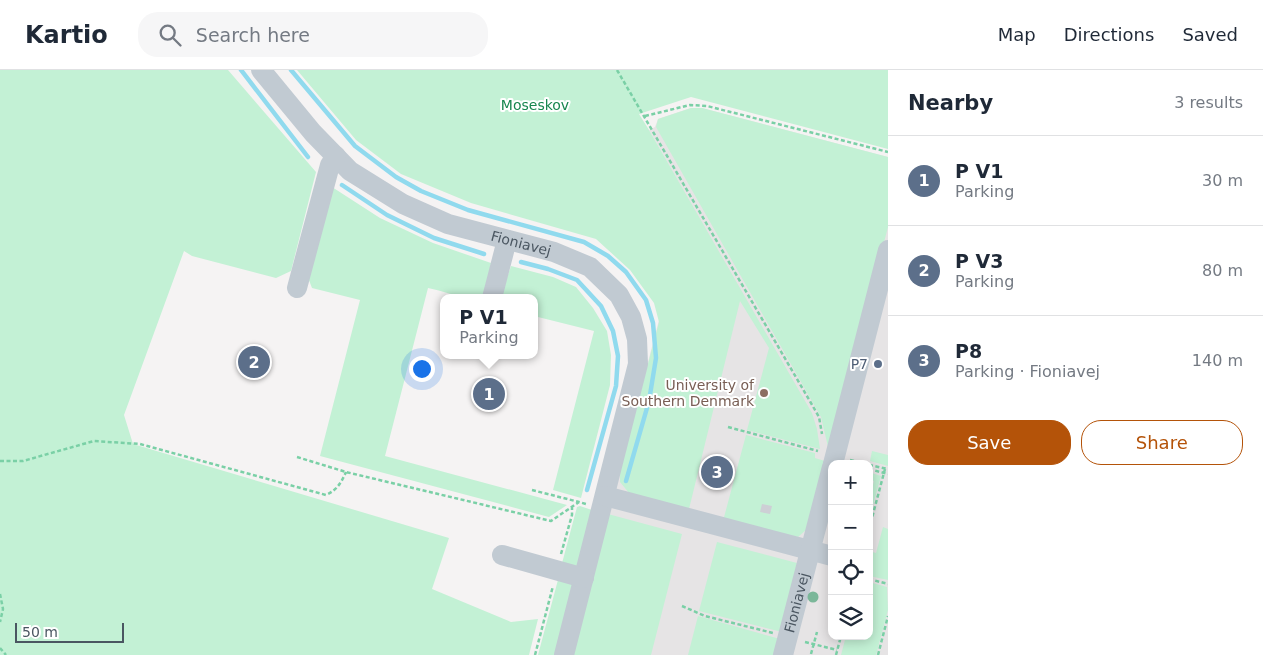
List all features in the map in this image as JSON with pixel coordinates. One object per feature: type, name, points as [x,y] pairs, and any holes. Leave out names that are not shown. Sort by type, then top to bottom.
[{"type":"street","name":"Fioniavej","points":[[261,70],[313,133],[350,171],[403,204],[448,224],[554,252],[590,267],[619,294],[631,317],[637,339],[638,364],[564,655]]},
{"type":"street","points":[[296,288],[330,165],[336,156]]},
{"type":"street","points":[[493,294],[507,240]]},
{"type":"street","name":"Fioniavej","points":[[834,460],[888,250]]},
{"type":"street","name":"Fioniavej","points":[[785,646],[828,481]]},
{"type":"street","points":[[603,502],[828,555]]},
{"type":"street","points":[[502,555],[584,578]]},
{"type":"path","points":[[617,70],[811,402],[822,427],[824,449],[831,460]]},
{"type":"path","points":[[645,116],[690,105],[707,106],[888,152]]},
{"type":"path","points":[[728,427],[818,451],[818,456],[828,460]]},
{"type":"path","points":[[0,460],[23,461],[94,441],[140,444],[326,495],[335,491],[342,482],[346,472]]},
{"type":"path","points":[[297,457],[346,472],[551,521],[579,502]]},
{"type":"path","points":[[873,465],[887,469],[873,515]]},
{"type":"path","points":[[873,470],[886,474]]},
{"type":"path","points":[[532,490],[579,502],[603,502]]},
{"type":"path","points":[[873,580],[888,584]]},
{"type":"path","points":[[0,594],[2,609],[0,622]]},
{"type":"path","points":[[682,606],[785,646],[814,644],[837,650]]},
{"type":"path","points":[[878,655],[888,616]]},
{"type":"path","points":[[811,654],[817,632]]},
{"type":"path","points":[[836,655],[840,640]]},
{"type":"path","points":[[0,648],[6,655]]},
{"type":"shaded area","name":"University of Southern Denmark","points":[[691,108],[702,108],[888,157],[888,655],[571,655],[690,202],[649,130],[655,127],[658,119]]},
{"type":"green space","points":[[0,70],[228,70],[316,172],[291,271],[276,278],[192,256],[184,251],[124,415],[133,444],[449,538],[432,589],[511,622],[538,619],[529,655],[0,655]]},
{"type":"green space","name":"Moseskov","points":[[297,70],[888,70],[888,149],[691,97],[639,114],[812,413],[820,449],[747,430],[769,348],[740,301],[689,509],[629,493],[620,482],[620,470],[659,322],[654,303],[630,270],[596,239],[471,203],[401,174],[356,140]]},
{"type":"green space","points":[[691,108],[702,108],[888,157],[888,227],[829,451],[821,417],[656,127],[658,119]]},
{"type":"green space","points":[[332,187],[380,218],[433,243],[491,263],[486,293],[484,294],[450,294],[428,288],[385,456],[567,505],[549,517],[320,456],[360,300],[312,288],[307,275]]},
{"type":"green space","points":[[511,266],[553,277],[576,287],[593,308],[607,331],[611,355],[610,385],[581,498],[553,490],[594,331],[538,317],[538,294],[501,294]]},
{"type":"green space","points":[[746,435],[815,453],[815,458],[825,461],[806,530],[798,537],[723,521]]},
{"type":"green space","points":[[872,451],[888,455],[888,466],[873,462],[873,460],[870,460]]},
{"type":"green space","points":[[873,473],[881,476],[873,505],[873,485]]},
{"type":"green space","points":[[580,506],[592,510],[576,571],[561,567],[577,507]]},
{"type":"green space","points":[[608,514],[682,534],[651,655],[571,655]]},
{"type":"green space","points":[[883,527],[888,529],[888,580],[873,577],[873,552],[876,553]]},
{"type":"green space","points":[[717,542],[797,563],[782,632],[699,611]]},
{"type":"green space","points":[[559,576],[573,581],[555,655],[538,655]]},
{"type":"green space","points":[[873,583],[887,587],[888,610],[876,655],[841,655],[845,640],[873,640]]},
{"type":"green space","points":[[698,616],[780,639],[776,655],[688,655]]},
{"type":"building","points":[[762,504],[772,506],[770,514],[760,512]]},
{"type":"waterway","points":[[241,70],[308,157]]},
{"type":"waterway","points":[[291,70],[355,146],[396,177],[421,191],[468,210],[584,242],[608,256],[626,272],[646,300],[653,323],[656,358],[649,401],[626,481]]},
{"type":"waterway","points":[[342,185],[387,215],[434,238],[484,254]]},
{"type":"waterway","points":[[521,262],[548,269],[577,280],[601,306],[613,331],[618,356],[616,386],[587,490]]},
{"type":"place","name":"P V3","points":[[254,362]]},
{"type":"place","name":"P7","points":[[878,364]]},
{"type":"place","name":"University of Southern Denmark","points":[[764,393]]},
{"type":"place","name":"P V1","points":[[489,394]]},
{"type":"place","name":"P8","points":[[717,472]]}]
